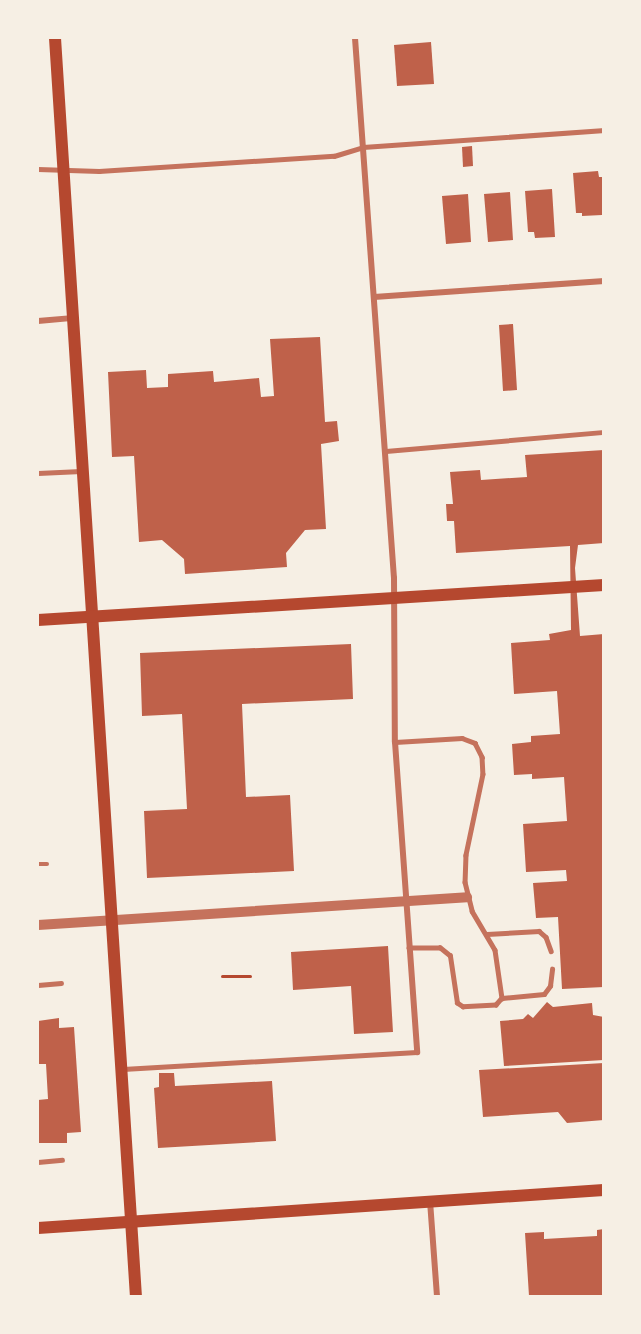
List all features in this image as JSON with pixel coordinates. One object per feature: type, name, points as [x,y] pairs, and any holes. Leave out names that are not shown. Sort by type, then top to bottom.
[{"type":"main road","points":[[55,38],[90,618],[136,1296]]},
{"type":"main road","points":[[38,620],[603,585]]},
{"type":"main road","points":[[38,1228],[603,1190]]},
{"type":"street","points":[[355,38],[386,451],[394,598],[395,742],[417,1052]]},
{"type":"street","points":[[374,297],[603,281]]},
{"type":"street","points":[[38,321],[71,318]]},
{"type":"street","points":[[38,925],[467,897]]},
{"type":"street","points":[[430,1201],[436,1296]]},
{"type":"lane","points":[[38,169],[63,167],[99,171],[334,156],[363,147],[603,130]]},
{"type":"lane","points":[[386,451],[603,432]]},
{"type":"lane","points":[[38,473],[81,471]]},
{"type":"lane","points":[[395,742],[462,738],[475,743],[483,774],[466,855],[467,897],[495,950],[502,998]]},
{"type":"lane","points":[[38,864],[47,864]]},
{"type":"lane","points":[[487,934],[539,931],[546,937],[551,951]]},
{"type":"lane","points":[[409,948],[440,948],[450,956],[457,1003],[463,1007],[496,1005],[502,998],[544,994],[550,986],[552,969]]},
{"type":"lane","points":[[38,985],[61,983]]},
{"type":"lane","points":[[120,1069],[417,1052]]},
{"type":"lane","points":[[38,1162],[62,1160]]},
{"type":"path","points":[[222,976],[250,976]]},
{"type":"building","points":[[431,42],[434,84],[397,86],[394,45]]},
{"type":"building","points":[[472,146],[473,166],[463,167],[462,147]]},
{"type":"building","points":[[598,171],[599,177],[604,177],[602,215],[582,216],[582,213],[576,213],[573,173]]},
{"type":"building","points":[[552,189],[555,237],[535,238],[534,232],[528,232],[525,191]]},
{"type":"building","points":[[510,192],[513,240],[488,242],[484,194]]},
{"type":"building","points":[[468,194],[471,242],[446,244],[442,196]]},
{"type":"building","points":[[513,324],[517,390],[503,391],[499,325]]},
{"type":"building","points":[[320,337],[325,422],[337,421],[339,441],[321,444],[326,529],[305,530],[286,553],[287,567],[185,574],[184,559],[162,540],[139,542],[134,456],[112,457],[108,372],[146,370],[147,388],[168,387],[168,374],[213,371],[214,382],[259,378],[261,397],[274,396],[270,339]]},
{"type":"building","points":[[604,450],[604,543],[578,545],[575,568],[580,636],[604,634],[604,987],[562,989],[558,917],[536,918],[533,883],[567,881],[566,870],[526,872],[523,824],[567,821],[564,777],[532,779],[532,774],[514,775],[512,744],[531,742],[531,736],[560,734],[557,691],[514,694],[511,643],[550,640],[549,634],[571,630],[570,546],[456,553],[454,521],[447,521],[446,504],[453,504],[450,472],[480,470],[481,480],[527,477],[525,455]]},
{"type":"building","points":[[351,644],[353,699],[242,704],[246,797],[290,795],[294,871],[147,878],[144,811],[187,809],[182,714],[142,716],[140,653]]},
{"type":"building","points":[[388,946],[393,1032],[354,1034],[351,986],[293,990],[291,952]]},
{"type":"building","points":[[547,1002],[553,1007],[592,1003],[593,1015],[604,1017],[604,1060],[504,1066],[500,1021],[523,1019],[528,1014],[533,1018]]},
{"type":"building","points":[[59,1018],[59,1028],[74,1027],[81,1132],[67,1133],[67,1143],[38,1143],[38,1100],[48,1099],[46,1064],[38,1064],[38,1021]]},
{"type":"building","points":[[604,1063],[604,1120],[567,1123],[558,1112],[483,1117],[479,1070]]},
{"type":"building","points":[[159,1073],[174,1073],[175,1086],[272,1081],[276,1141],[158,1148],[154,1088],[159,1087]]},
{"type":"building","points":[[604,1229],[604,1296],[529,1296],[525,1233],[544,1232],[544,1239],[597,1236],[597,1230]]}]
